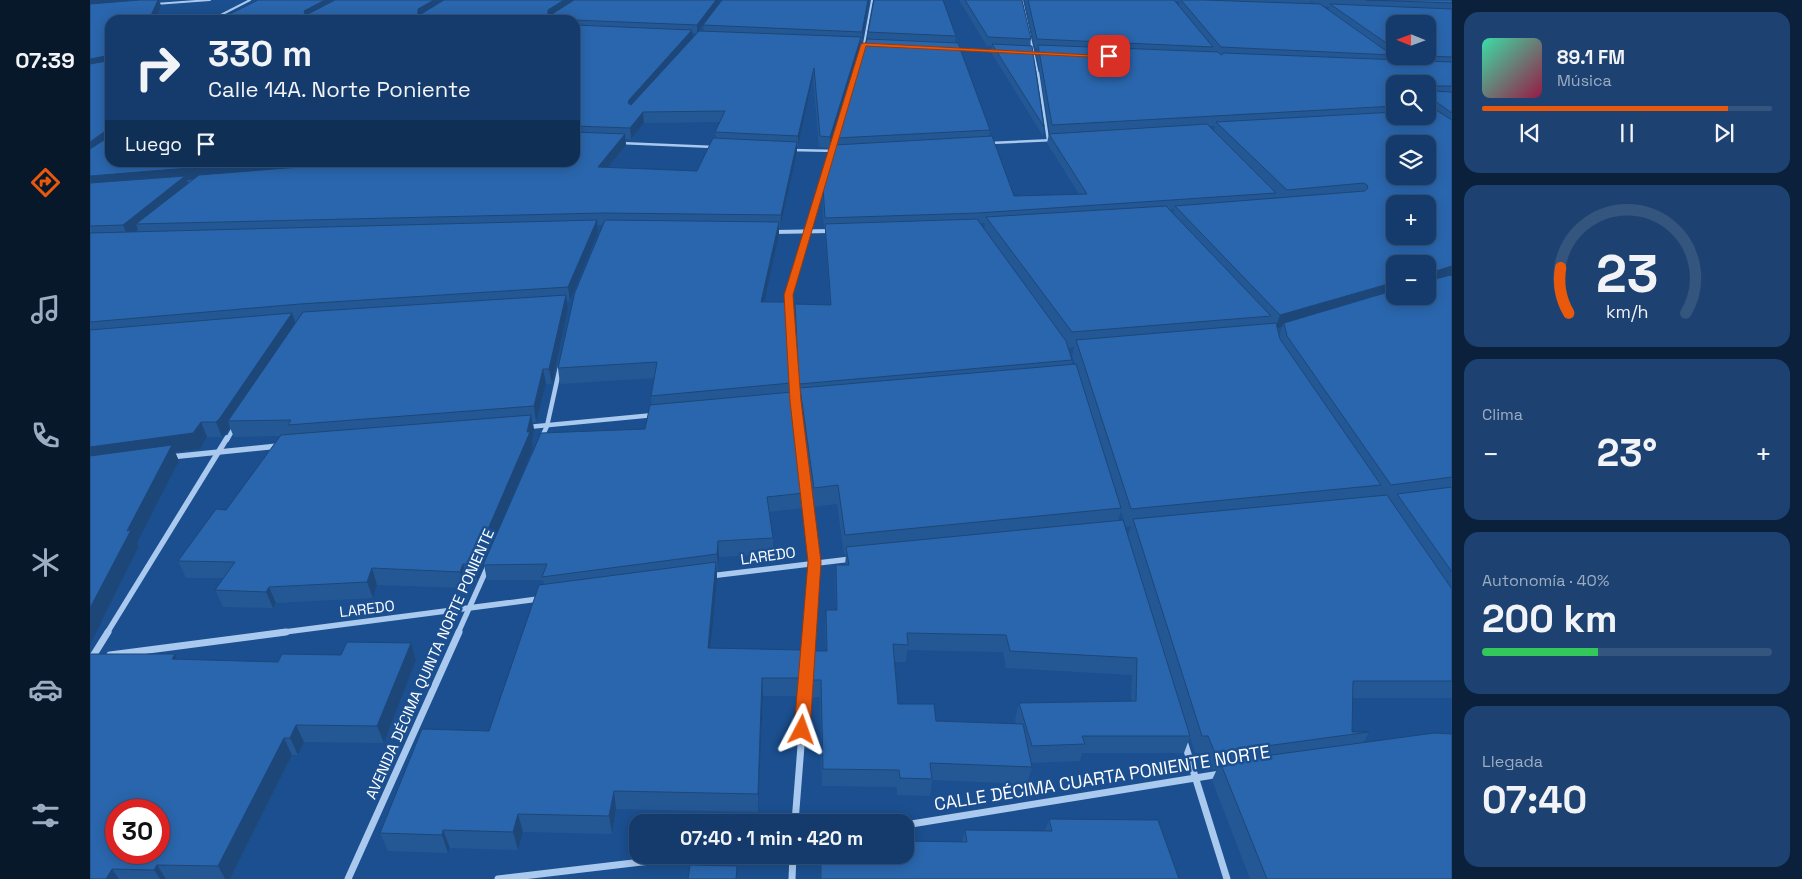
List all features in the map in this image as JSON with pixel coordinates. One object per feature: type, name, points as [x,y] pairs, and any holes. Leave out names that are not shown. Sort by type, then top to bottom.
[{"type":"street","points":[[155,4],[210,0]]},
{"type":"street","points":[[221,15],[250,0]]},
{"type":"street","points":[[796,814],[814,562],[795,401],[789,295],[864,44],[872,0]]},
{"type":"street","points":[[1022,0],[1035,53],[1048,140]]},
{"type":"street","points":[[950,49],[997,51]]},
{"type":"street","points":[[1026,52],[1035,53]]},
{"type":"street","points":[[989,143],[1058,140]]},
{"type":"street","points":[[614,143],[723,147]]},
{"type":"street","points":[[782,150],[841,151]]},
{"type":"street","points":[[769,232],[838,231]]},
{"type":"street","points":[[539,444],[547,426],[561,361]]},
{"type":"street","points":[[775,403],[815,399]]},
{"type":"street","points":[[517,428],[656,415]]},
{"type":"street","points":[[91,658],[240,418]]},
{"type":"street","points":[[164,458],[288,445]]},
{"type":"street","name":"LAREDO","points":[[706,577],[814,562],[863,558]]},
{"type":"street","name":"AVENIDA DÉCIMA QUINTA NORTE PONIENTE","points":[[348,879],[490,563]]},
{"type":"street","name":"LAREDO","points":[[91,658],[549,598]]},
{"type":"street","points":[[1181,730],[1227,879]]},
{"type":"street","name":"CALLE DÉCIMA CUARTA PONIENTE NORTE","points":[[914,824],[1224,773]]},
{"type":"street","points":[[498,879],[629,864]]},
{"type":"street","points":[[792,879],[793,864]]},
{"type":"building","points":[[158,0],[151,15],[105,15],[105,56],[90,59],[90,4]]},
{"type":"building","points":[[258,0],[325,0],[304,11],[305,14],[308,14],[335,0],[434,0],[418,9],[418,14],[421,14],[444,0],[564,0],[548,10],[548,14],[552,14],[574,0],[716,0],[697,25],[580,20],[580,15],[228,15]]},
{"type":"building","points":[[722,0],[868,0],[862,32],[703,25]]},
{"type":"building","points":[[874,0],[943,0],[956,36],[868,32]]},
{"type":"building","points":[[965,0],[1022,0],[1031,39],[988,37]]},
{"type":"building","points":[[1028,0],[1174,0],[1213,47],[1037,39]]},
{"type":"building","points":[[1181,0],[1320,4],[1386,51],[1386,55],[1221,47]]},
{"type":"building","points":[[1366,0],[1452,0],[1452,3]]},
{"type":"building","points":[[1330,4],[1452,9],[1452,57],[1436,56],[1436,15],[1386,15],[1386,43]]},
{"type":"building","points":[[580,25],[692,30],[629,100],[628,103],[631,105],[699,31],[861,37],[830,137],[820,136],[814,68],[798,136],[715,132],[725,111],[643,112],[630,128],[580,126]]},
{"type":"building","points":[[867,39],[958,43],[990,130],[837,138]]},
{"type":"building","points":[[992,44],[1032,46],[1044,127]]},
{"type":"building","points":[[1038,45],[1218,52],[1221,55],[1224,53],[1386,59],[1386,65],[1436,65],[1436,61],[1452,62],[1452,86],[1436,86],[1436,75],[1386,75],[1386,106],[1052,125]]},
{"type":"building","points":[[105,61],[105,132],[90,142],[90,64]]},
{"type":"building","points":[[1436,91],[1452,92],[1452,113],[1436,101]]},
{"type":"building","points":[[1436,110],[1452,120],[1452,266],[1436,271],[1436,255],[1386,255],[1386,285],[1280,315],[1175,206],[1365,191],[1368,188],[1364,183],[1287,190],[1216,122],[1386,113],[1386,125],[1436,125]]},
{"type":"building","points":[[1207,124],[1276,193],[978,213],[825,218],[823,186],[835,145],[992,136],[1014,196],[1087,194],[1049,134]]},
{"type":"building","points":[[580,132],[625,134],[598,167],[697,171],[713,138],[797,142],[781,215],[603,213],[136,224],[199,175],[299,167],[580,167]]},
{"type":"building","points":[[105,139],[105,167],[202,167],[90,176],[90,149]]},
{"type":"building","points":[[185,176],[123,225],[90,226],[90,183]]},
{"type":"building","points":[[1166,206],[1271,316],[1072,332],[986,217]]},
{"type":"building","points":[[977,219],[1066,341],[1072,360],[799,384],[795,304],[831,305],[825,224]]},
{"type":"building","points":[[597,220],[568,287],[300,304],[90,322],[90,233]]},
{"type":"building","points":[[605,220],[779,222],[761,302],[786,302],[791,383],[651,396],[657,362],[558,368],[575,292]]},
{"type":"building","points":[[1451,275],[1452,477],[1391,485],[1287,336],[1284,323],[1386,293],[1386,305],[1436,305],[1436,279]]},
{"type":"building","points":[[566,295],[549,369],[543,369],[534,406],[288,425],[291,420],[228,421],[303,312]]},
{"type":"building","points":[[292,313],[216,422],[201,422],[193,433],[90,447],[90,330]]},
{"type":"building","points":[[1276,323],[1280,339],[1381,485],[1131,509],[1076,340]]},
{"type":"building","points":[[1076,364],[1121,508],[845,535],[838,485],[814,488],[800,388]]},
{"type":"building","points":[[792,392],[804,493],[767,497],[773,538],[718,541],[717,554],[542,577],[547,564],[483,565],[541,433],[645,429],[650,405]]},
{"type":"building","points":[[531,415],[527,432],[530,432],[473,564],[463,564],[460,572],[372,568],[367,582],[269,587],[266,592],[215,590],[235,562],[178,561],[216,509],[226,510],[281,435]]},
{"type":"building","points":[[172,445],[127,531],[131,530],[90,608],[90,456]]},
{"type":"building","points":[[1452,487],[1452,572],[1397,494]]},
{"type":"building","points":[[1387,495],[1452,589],[1452,681],[1353,681],[1352,732],[1369,732],[1215,753],[1208,736],[1202,736],[1133,519]]},
{"type":"building","points":[[1123,520],[1190,736],[1082,736],[1085,744],[1032,746],[1019,703],[1136,701],[1137,658],[1010,651],[1006,635],[907,633],[908,645],[893,644],[898,704],[934,704],[936,721],[1023,724],[1032,767],[930,763],[932,779],[900,778],[899,770],[823,769],[821,680],[811,680],[813,651],[827,651],[826,610],[837,610],[836,565],[849,565],[846,547]]},
{"type":"building","points":[[716,562],[708,648],[802,650],[800,678],[762,678],[758,794],[614,791],[609,816],[518,814],[513,832],[443,830],[442,835],[380,833],[422,729],[489,731],[539,585]]},
{"type":"building","points":[[347,642],[411,643],[377,726],[296,725],[290,738],[284,738],[218,866],[157,865],[154,870],[112,869],[106,879],[90,879],[90,654],[175,654],[172,659],[278,662],[282,654],[341,655]]},
{"type":"building","points":[[1434,733],[1452,734],[1452,879],[1267,879],[1220,762]]},
{"type":"building","points":[[1049,819],[1158,820],[1179,879],[821,879],[821,864],[914,864],[914,841],[967,842],[965,830],[1052,831]]},
{"type":"building","points":[[690,865],[737,866],[736,879],[688,879]]},
{"type":"route","points":[[802,730],[814,562],[795,401],[789,295],[864,44],[1109,56]]}]
